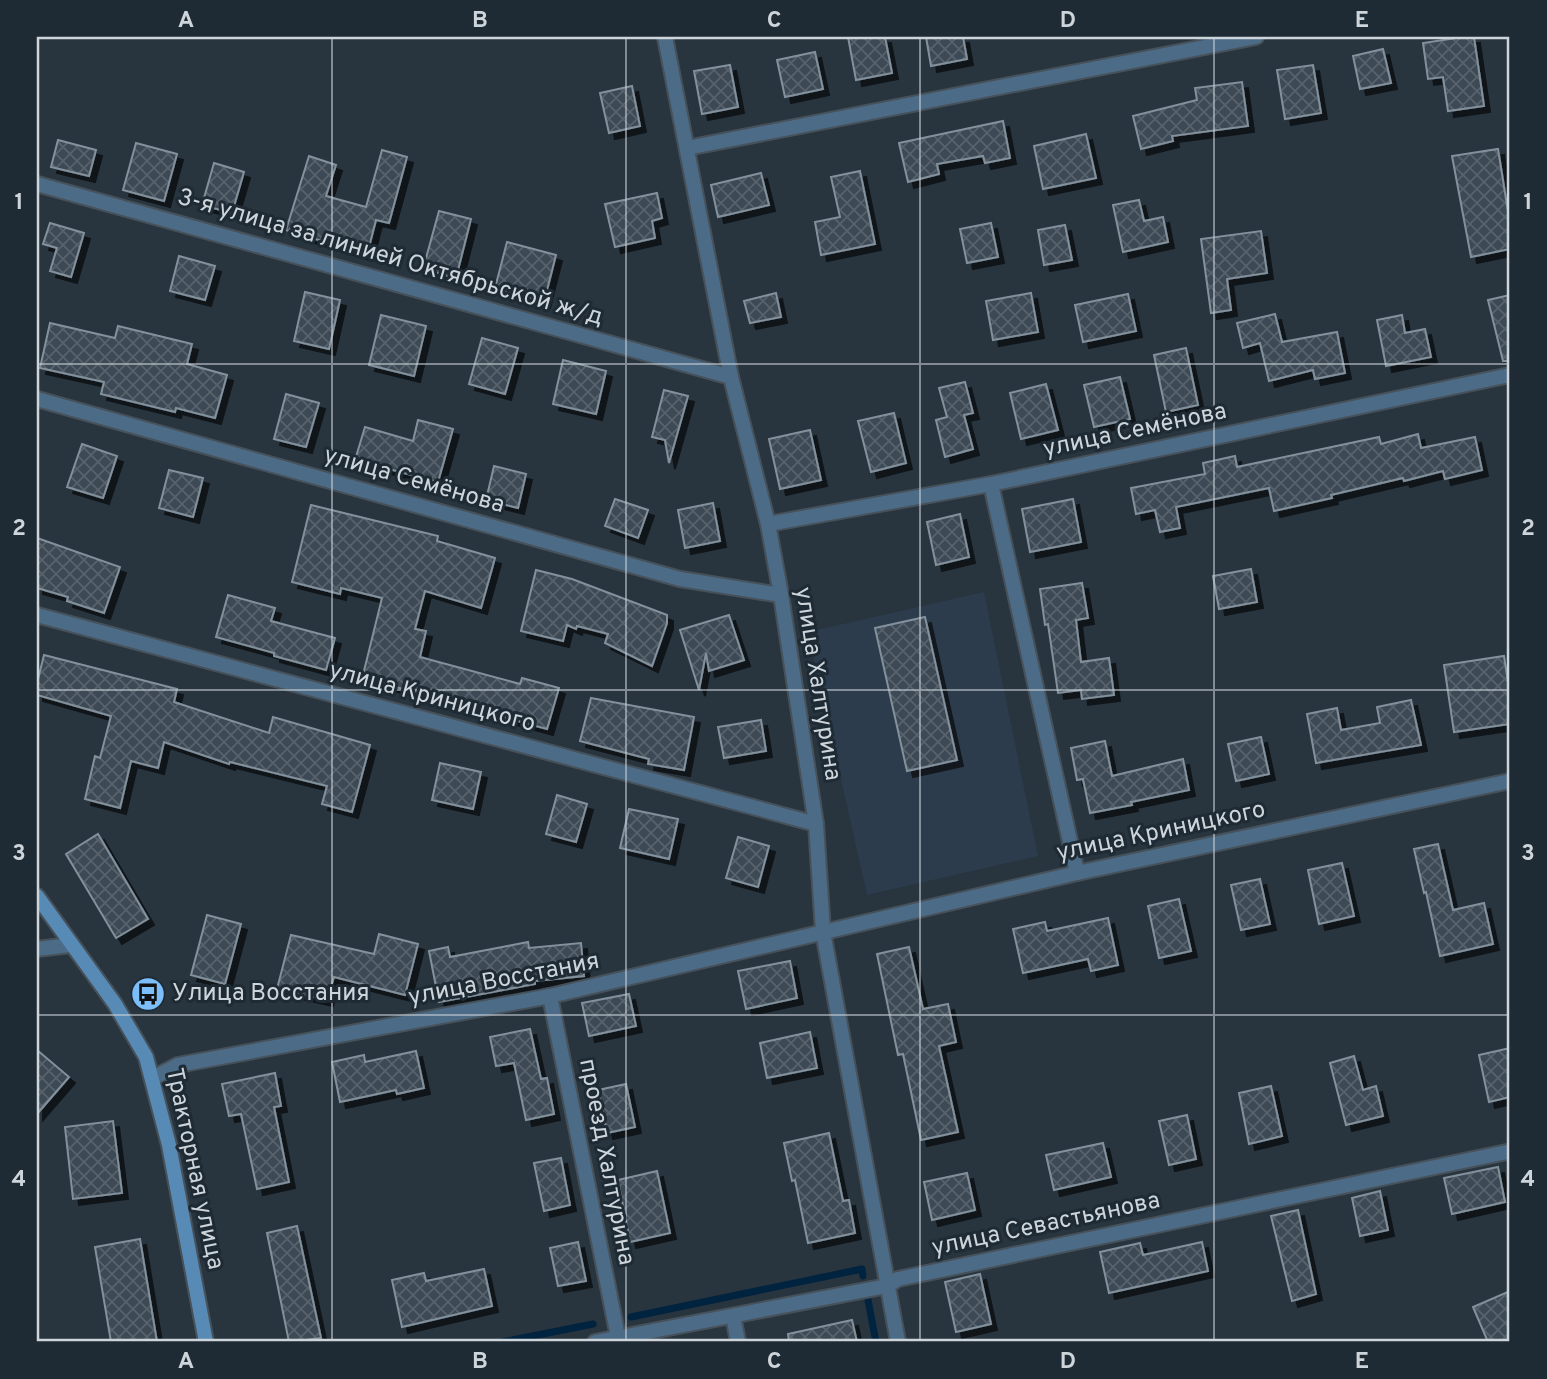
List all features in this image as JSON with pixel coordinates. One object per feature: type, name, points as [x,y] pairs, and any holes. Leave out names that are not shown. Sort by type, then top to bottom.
[{"type":"main road","name":"Тракторная улица","points":[[37,896],[127,1023],[146,1057],[169,1145],[206,1342]]},
{"type":"street","name":"улица Халтурина","points":[[665,37],[731,377],[768,524],[781,595],[816,824],[823,932],[898,1342]]},
{"type":"street","points":[[687,148],[1256,37]]},
{"type":"street","name":"3-я улица за линией Октябрьской ж/д","points":[[37,184],[731,377]]},
{"type":"street","name":"улица Семёнова","points":[[768,524],[991,484],[1510,375]]},
{"type":"street","name":"улица Семёнова","points":[[37,399],[680,579],[781,595]]},
{"type":"street","points":[[991,484],[1077,873]]},
{"type":"street","name":"улица Криницкого","points":[[37,615],[816,824]]},
{"type":"street","name":"улица Криницкого","points":[[823,932],[1077,873],[1510,781]]},
{"type":"street","name":"улица Восстания","points":[[153,1078],[178,1065],[550,996],[823,932]]},
{"type":"street","points":[[37,949],[71,945]]},
{"type":"street","name":"проезд Халтурина","points":[[550,996],[618,1338]]},
{"type":"street","name":"улица Севастьянова","points":[[595,1342],[887,1286],[898,1279],[1507,1152]]},
{"type":"street","points":[[733,1316],[738,1342]]},
{"type":"shaded area","points":[[984,592],[1038,856],[867,895],[808,632]]},
{"type":"building","points":[[848,37],[885,37],[892,73],[856,80]]},
{"type":"building","points":[[926,37],[963,37],[967,59],[931,66]]},
{"type":"building","points":[[1474,37],[1484,106],[1448,111],[1443,77],[1428,79],[1423,43]]},
{"type":"building","points":[[1383,49],[1391,83],[1360,89],[1353,56]]},
{"type":"building","points":[[815,52],[823,89],[785,97],[777,60]]},
{"type":"building","points":[[730,65],[738,107],[702,114],[694,71]]},
{"type":"building","points":[[1313,65],[1321,113],[1285,119],[1277,70]]},
{"type":"building","points":[[1242,82],[1248,126],[1172,136],[1173,141],[1141,149],[1133,116],[1197,100],[1195,88]]},
{"type":"building","points":[[632,86],[640,126],[609,133],[600,93]]},
{"type":"building","points":[[1003,121],[1010,158],[985,163],[983,156],[937,164],[939,174],[908,182],[899,143]]},
{"type":"building","points":[[1086,134],[1096,178],[1043,189],[1034,146]]},
{"type":"building","points":[[58,140],[96,150],[89,176],[51,167]]},
{"type":"building","points":[[136,143],[177,154],[164,201],[123,190]]},
{"type":"building","points":[[1498,149],[1510,224],[1510,249],[1471,257],[1452,156]]},
{"type":"building","points":[[382,150],[407,157],[389,223],[376,220],[367,255],[286,230],[309,156],[336,165],[326,196],[366,207]]},
{"type":"building","points":[[214,163],[244,172],[232,213],[202,205]]},
{"type":"building","points":[[860,171],[875,244],[821,255],[815,222],[840,217],[831,177]]},
{"type":"building","points":[[761,173],[769,205],[718,217],[711,185]]},
{"type":"building","points":[[657,193],[662,218],[652,221],[655,238],[615,247],[605,204]]},
{"type":"building","points":[[1139,200],[1144,221],[1163,217],[1168,242],[1123,252],[1113,205]]},
{"type":"building","points":[[439,211],[471,219],[456,278],[423,269]]},
{"type":"building","points":[[50,223],[84,233],[71,277],[50,271],[57,248],[43,244]]},
{"type":"building","points":[[991,223],[998,257],[967,263],[960,229]]},
{"type":"building","points":[[1065,225],[1072,260],[1044,265],[1038,230]]},
{"type":"building","points":[[1261,231],[1267,273],[1227,279],[1231,310],[1211,313],[1201,239]]},
{"type":"building","points":[[507,242],[556,255],[544,302],[495,288]]},
{"type":"building","points":[[179,256],[215,266],[205,300],[170,291]]},
{"type":"building","points":[[305,292],[340,300],[329,349],[294,341]]},
{"type":"building","points":[[776,293],[781,317],[750,323],[744,301]]},
{"type":"building","points":[[1031,293],[1038,332],[993,340],[986,301]]},
{"type":"building","points":[[1128,294],[1136,331],[1083,342],[1075,305]]},
{"type":"building","points":[[1510,295],[1510,361],[1503,361],[1488,300]]},
{"type":"building","points":[[1275,314],[1282,342],[1337,332],[1345,373],[1315,379],[1313,370],[1269,381],[1260,343],[1243,348],[1237,323]]},
{"type":"building","points":[[381,315],[426,326],[414,376],[369,365]]},
{"type":"building","points":[[1402,315],[1405,333],[1425,329],[1431,357],[1386,366],[1377,320]]},
{"type":"building","points":[[50,323],[115,338],[118,326],[192,344],[187,364],[227,375],[215,418],[176,408],[175,412],[101,394],[104,382],[40,368]]},
{"type":"building","points":[[482,338],[518,348],[505,394],[469,384]]},
{"type":"building","points":[[1186,348],[1198,405],[1166,412],[1154,355]]},
{"type":"building","points":[[563,360],[606,371],[596,414],[553,404]]},
{"type":"building","points":[[1120,377],[1130,419],[1094,427],[1084,385]]},
{"type":"building","points":[[965,382],[973,413],[964,415],[973,449],[945,457],[936,420],[947,417],[939,388]]},
{"type":"building","points":[[1046,384],[1058,430],[1021,439],[1010,393]]},
{"type":"building","points":[[664,390],[688,396],[669,463],[665,440],[652,437]]},
{"type":"building","points":[[286,394],[319,403],[306,447],[274,439]]},
{"type":"building","points":[[894,413],[906,463],[871,472],[858,421]]},
{"type":"building","points":[[418,420],[453,429],[438,482],[355,460],[365,427],[413,441]]},
{"type":"building","points":[[810,430],[821,480],[780,489],[769,439]]},
{"type":"building","points":[[1418,434],[1421,448],[1475,437],[1482,470],[1445,479],[1443,471],[1404,481],[1403,478],[1274,511],[1269,488],[1176,507],[1180,528],[1160,532],[1155,510],[1136,514],[1131,488],[1205,474],[1203,463],[1235,456],[1237,467],[1379,437],[1381,444]]},
{"type":"building","points":[[82,444],[117,456],[103,498],[67,487]]},
{"type":"building","points":[[494,466],[526,474],[518,508],[486,500]]},
{"type":"building","points":[[169,470],[203,478],[193,517],[159,508]]},
{"type":"building","points":[[615,499],[648,510],[638,538],[605,526]]},
{"type":"building","points":[[1073,499],[1081,542],[1030,552],[1022,509]]},
{"type":"building","points":[[713,503],[720,541],[685,548],[678,510]]},
{"type":"building","points":[[311,505],[438,536],[437,541],[495,558],[481,608],[425,591],[415,629],[426,631],[420,657],[520,684],[522,678],[559,688],[547,729],[440,700],[441,698],[362,679],[382,598],[341,588],[340,594],[292,582]]},
{"type":"building","points":[[960,514],[969,557],[936,565],[927,522]]},
{"type":"building","points":[[37,538],[120,567],[104,613],[67,601],[68,597],[37,588]]},
{"type":"building","points":[[1251,569],[1257,602],[1219,609],[1213,576]]},
{"type":"building","points":[[536,570],[572,579],[667,615],[667,623],[652,666],[605,643],[608,634],[567,625],[563,641],[521,631]]},
{"type":"building","points":[[1082,583],[1088,618],[1076,620],[1081,662],[1109,658],[1114,695],[1082,699],[1081,690],[1058,693],[1040,589]]},
{"type":"building","points":[[228,595],[275,608],[271,621],[335,638],[326,670],[216,637]]},
{"type":"building","points":[[729,615],[744,660],[709,671],[706,653],[699,690],[680,630]]},
{"type":"building","points":[[925,617],[957,760],[907,771],[875,628]]},
{"type":"building","points":[[44,655],[177,689],[174,702],[269,733],[273,717],[370,745],[352,812],[322,804],[327,786],[230,762],[229,764],[164,742],[158,768],[131,761],[120,808],[85,799],[95,756],[100,758],[111,716],[37,695]]},
{"type":"building","points":[[1504,656],[1510,695],[1510,724],[1454,732],[1444,665]]},
{"type":"building","points":[[591,698],[694,717],[684,770],[648,764],[649,759],[580,741]]},
{"type":"building","points":[[1411,700],[1421,745],[1316,763],[1307,714],[1337,708],[1341,730],[1380,723],[1377,707]]},
{"type":"building","points":[[761,720],[766,751],[724,758],[718,727]]},
{"type":"building","points":[[1261,737],[1269,774],[1236,781],[1228,744]]},
{"type":"building","points":[[1105,741],[1112,776],[1183,759],[1189,790],[1090,813],[1083,779],[1077,780],[1071,748]]},
{"type":"building","points":[[440,763],[481,772],[473,809],[432,800]]},
{"type":"building","points":[[557,795],[587,804],[576,842],[546,834]]},
{"type":"building","points":[[629,809],[678,819],[669,859],[620,848]]},
{"type":"building","points":[[98,834],[148,919],[116,938],[66,854]]},
{"type":"building","points":[[738,837],[769,846],[758,887],[726,878]]},
{"type":"building","points":[[1438,844],[1453,910],[1484,903],[1493,944],[1440,956],[1414,849]]},
{"type":"building","points":[[1342,863],[1354,916],[1319,924],[1308,870]]},
{"type":"building","points":[[1260,879],[1270,924],[1241,930],[1231,885]]},
{"type":"building","points":[[1179,899],[1191,951],[1159,958],[1148,906]]},
{"type":"building","points":[[207,915],[241,924],[225,984],[191,975]]},
{"type":"building","points":[[1108,918],[1118,965],[1091,971],[1088,959],[1023,973],[1013,929],[1045,922],[1047,931]]},
{"type":"building","points":[[379,934],[418,944],[405,995],[334,977],[327,1000],[277,989],[291,935],[374,954]]},
{"type":"building","points":[[528,942],[529,948],[581,943],[584,976],[535,981],[535,984],[439,1002],[429,951],[448,947],[450,957]]},
{"type":"building","points":[[909,947],[923,1009],[948,1004],[956,1042],[939,1046],[958,1132],[921,1140],[903,1054],[898,1055],[877,954]]},
{"type":"building","points":[[790,961],[797,998],[746,1009],[738,971]]},
{"type":"building","points":[[629,994],[636,1026],[589,1036],[582,1003]]},
{"type":"building","points":[[530,1029],[541,1079],[547,1078],[554,1114],[526,1120],[514,1063],[496,1066],[490,1037]]},
{"type":"building","points":[[810,1032],[817,1068],[767,1078],[760,1043]]},
{"type":"building","points":[[1510,1048],[1510,1097],[1489,1102],[1479,1055]]},
{"type":"building","points":[[37,1050],[69,1077],[37,1114]]},
{"type":"building","points":[[416,1051],[424,1088],[397,1094],[396,1090],[340,1102],[332,1062],[364,1055],[365,1062]]},
{"type":"building","points":[[1354,1056],[1363,1090],[1376,1086],[1383,1116],[1346,1125],[1330,1063]]},
{"type":"building","points":[[275,1073],[281,1106],[274,1107],[289,1182],[257,1189],[241,1114],[229,1116],[222,1084]]},
{"type":"building","points":[[626,1084],[635,1127],[607,1133],[598,1090]]},
{"type":"building","points":[[1271,1086],[1282,1136],[1249,1144],[1239,1093]]},
{"type":"building","points":[[1187,1115],[1196,1159],[1169,1165],[1159,1121]]},
{"type":"building","points":[[113,1121],[122,1193],[73,1199],[65,1127]]},
{"type":"building","points":[[829,1133],[843,1201],[849,1200],[855,1233],[808,1243],[784,1143]]},
{"type":"building","points":[[1103,1143],[1111,1177],[1054,1190],[1046,1155]]},
{"type":"building","points":[[561,1158],[570,1205],[544,1211],[534,1163]]},
{"type":"building","points":[[1498,1167],[1505,1202],[1452,1214],[1444,1178]]},
{"type":"building","points":[[657,1171],[670,1233],[630,1242],[618,1180]]},
{"type":"building","points":[[967,1173],[975,1210],[932,1220],[924,1182]]},
{"type":"building","points":[[1380,1191],[1388,1230],[1360,1236],[1352,1198]]},
{"type":"building","points":[[1298,1210],[1316,1294],[1292,1301],[1271,1216]]},
{"type":"building","points":[[297,1226],[321,1338],[289,1342],[267,1233]]},
{"type":"building","points":[[140,1239],[157,1342],[111,1342],[95,1247]]},
{"type":"building","points":[[578,1242],[586,1281],[558,1286],[550,1248]]},
{"type":"building","points":[[1202,1242],[1208,1271],[1109,1293],[1100,1252],[1140,1243],[1143,1255]]},
{"type":"building","points":[[484,1269],[492,1306],[402,1327],[392,1280],[424,1273],[426,1281]]},
{"type":"building","points":[[980,1274],[991,1324],[956,1332],[945,1282]]},
{"type":"building","points":[[1510,1291],[1510,1342],[1488,1342],[1473,1307]]},
{"type":"building","points":[[852,1320],[857,1342],[789,1342],[788,1334]]},
{"type":"waterway","points":[[631,1317],[862,1269],[863,1276]]},
{"type":"waterway","points":[[868,1300],[876,1342]]},
{"type":"waterway","points":[[502,1342],[593,1324]]},
{"type":"place","name":"Улица Восстания","points":[[148,994]]}]
